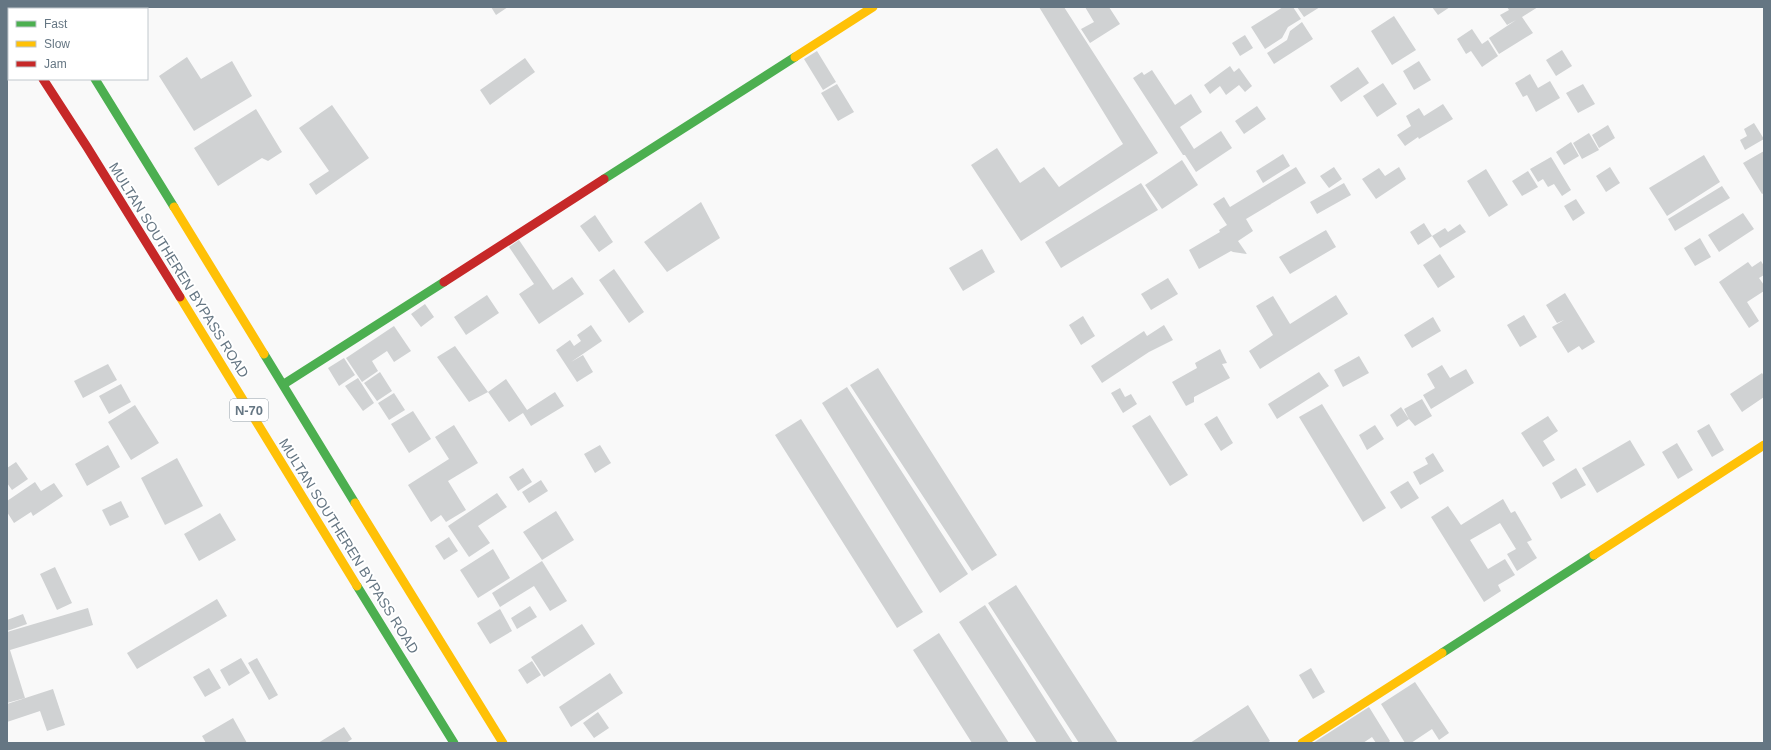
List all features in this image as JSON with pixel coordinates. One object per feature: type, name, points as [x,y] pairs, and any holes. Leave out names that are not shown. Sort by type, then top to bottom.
[{"type":"main road","points":[[284,384],[873,7]]},
{"type":"main road","name":"MULTAN SOUTHEREN BYPASS ROAD","points":[[44,80],[454,743]]},
{"type":"main road","name":"MULTAN SOUTHEREN BYPASS ROAD","points":[[96,80],[284,384],[503,743]]},
{"type":"main road","points":[[1302,743],[1764,445]]},
{"type":"building","points":[[491,7],[508,7],[496,15]]},
{"type":"building","points":[[1039,7],[1064,7],[1158,153],[1021,241],[971,165],[997,148],[1020,183],[1044,167],[1059,187],[1123,144]]},
{"type":"building","points":[[1085,7],[1109,7],[1120,24],[1090,43],[1081,29],[1094,22]]},
{"type":"building","points":[[1283,7],[1293,7],[1301,19],[1288,27],[1282,38],[1265,49],[1251,27]]},
{"type":"building","points":[[1297,7],[1320,7],[1304,17]]},
{"type":"building","points":[[1432,7],[1450,7],[1438,15]]},
{"type":"building","points":[[1507,7],[1538,7],[1522,17],[1533,33],[1499,54],[1489,38],[1516,20],[1507,25],[1500,15],[1509,10]]},
{"type":"building","points":[[1394,16],[1416,50],[1392,65],[1371,31]]},
{"type":"building","points":[[1302,22],[1313,39],[1274,64],[1267,53],[1287,40],[1290,31]]},
{"type":"building","points":[[1472,29],[1482,44],[1488,40],[1498,56],[1482,67],[1471,51],[1466,54],[1457,39]]},
{"type":"building","points":[[1245,35],[1253,48],[1240,56],[1232,43]]},
{"type":"building","points":[[1562,50],[1572,66],[1556,76],[1546,60]]},
{"type":"building","points":[[817,51],[836,82],[823,90],[804,59]]},
{"type":"building","points":[[187,57],[201,79],[232,61],[252,96],[194,131],[159,76]]},
{"type":"building","points":[[525,58],[535,72],[490,105],[480,90]]},
{"type":"building","points":[[1419,61],[1431,80],[1414,90],[1403,71]]},
{"type":"building","points":[[1230,66],[1234,72],[1239,68],[1252,86],[1245,92],[1239,85],[1226,95],[1220,86],[1210,94],[1204,85]]},
{"type":"building","points":[[1358,67],[1369,83],[1341,102],[1330,86]]},
{"type":"building","points":[[1152,70],[1175,105],[1191,94],[1202,112],[1180,127],[1194,149],[1221,131],[1232,148],[1196,172],[1185,155],[1183,155],[1133,78],[1142,72],[1144,75]]},
{"type":"building","points":[[1530,74],[1538,88],[1550,81],[1560,98],[1536,112],[1527,95],[1523,97],[1515,83]]},
{"type":"building","points":[[1383,83],[1397,104],[1377,117],[1363,96]]},
{"type":"building","points":[[837,84],[854,112],[838,121],[821,93]]},
{"type":"building","points":[[1583,84],[1595,104],[1578,113],[1566,93]]},
{"type":"building","points":[[1443,104],[1453,119],[1419,139],[1418,137],[1405,146],[1397,135],[1411,126],[1406,116],[1419,108],[1424,116]]},
{"type":"building","points":[[332,105],[369,158],[316,195],[309,184],[329,171],[299,128]]},
{"type":"building","points":[[1257,106],[1266,119],[1244,134],[1235,121]]},
{"type":"building","points":[[256,109],[282,152],[268,161],[262,158],[218,186],[194,148]]},
{"type":"building","points":[[1754,123],[1764,139],[1745,150],[1740,140],[1747,136],[1744,129]]},
{"type":"building","points":[[1608,125],[1615,138],[1599,148],[1592,135]]},
{"type":"building","points":[[1589,133],[1599,150],[1582,159],[1573,143]]},
{"type":"building","points":[[1571,142],[1579,156],[1564,165],[1556,152]]},
{"type":"building","points":[[1764,151],[1764,193],[1762,194],[1743,163]]},
{"type":"building","points":[[1283,154],[1290,166],[1263,183],[1256,171]]},
{"type":"building","points":[[1704,155],[1720,182],[1667,216],[1649,188]]},
{"type":"building","points":[[1551,157],[1571,190],[1562,196],[1554,184],[1548,187],[1543,179],[1538,182],[1530,169]]},
{"type":"building","points":[[1182,160],[1198,185],[1162,209],[1145,185]]},
{"type":"building","points":[[1296,167],[1306,183],[1246,219],[1253,231],[1238,241],[1247,254],[1231,251],[1199,269],[1189,250],[1220,232],[1219,230],[1227,225],[1213,204],[1224,197],[1230,207]]},
{"type":"building","points":[[1334,167],[1342,179],[1329,188],[1320,176]]},
{"type":"building","points":[[1399,167],[1406,179],[1376,199],[1362,179],[1379,168],[1385,176]]},
{"type":"building","points":[[1610,167],[1620,183],[1606,192],[1596,176]]},
{"type":"building","points":[[1486,169],[1508,205],[1489,217],[1467,181]]},
{"type":"building","points":[[1528,171],[1538,187],[1522,196],[1512,181]]},
{"type":"building","points":[[1141,183],[1158,210],[1061,268],[1045,242]]},
{"type":"building","points":[[1344,183],[1351,195],[1317,214],[1310,202]]},
{"type":"building","points":[[1722,186],[1730,198],[1675,231],[1668,219]]},
{"type":"building","points":[[1576,199],[1585,213],[1573,221],[1564,206]]},
{"type":"building","points":[[701,202],[720,238],[667,272],[644,242]]},
{"type":"building","points":[[1743,213],[1754,229],[1719,252],[1708,235]]},
{"type":"building","points":[[595,215],[613,242],[599,252],[580,226]]},
{"type":"building","points":[[1424,223],[1432,236],[1418,245],[1410,232]]},
{"type":"building","points":[[1460,224],[1466,232],[1440,248],[1432,236],[1445,228],[1448,232]]},
{"type":"building","points":[[1326,230],[1336,247],[1290,274],[1279,257]]},
{"type":"building","points":[[1700,238],[1711,257],[1695,266],[1684,248]]},
{"type":"building","points":[[519,240],[553,290],[572,277],[584,294],[539,324],[519,294],[534,284],[509,247]]},
{"type":"building","points":[[982,249],[995,272],[963,291],[949,268]]},
{"type":"building","points":[[1440,254],[1455,277],[1438,288],[1423,265]]},
{"type":"building","points":[[1761,261],[1764,266],[1764,275],[1759,278],[1764,285],[1764,291],[1747,302],[1759,321],[1749,328],[1719,282],[1748,262],[1752,267]]},
{"type":"building","points":[[614,269],[644,312],[629,323],[599,280]]},
{"type":"building","points":[[1168,278],[1178,294],[1151,310],[1141,294]]},
{"type":"building","points":[[1565,293],[1595,342],[1582,350],[1579,346],[1568,353],[1552,327],[1564,320],[1557,323],[1546,305]]},
{"type":"building","points":[[487,295],[499,313],[466,335],[454,317]]},
{"type":"building","points":[[1336,295],[1348,314],[1260,369],[1249,351],[1273,335],[1256,306],[1273,296],[1290,324]]},
{"type":"building","points":[[425,304],[434,317],[421,327],[411,314]]},
{"type":"building","points":[[1524,315],[1537,337],[1520,347],[1507,325]]},
{"type":"building","points":[[1083,316],[1095,336],[1081,345],[1069,325]]},
{"type":"building","points":[[1433,317],[1441,331],[1412,348],[1404,335]]},
{"type":"building","points":[[591,325],[602,341],[571,362],[583,355],[593,372],[577,382],[556,350],[570,340],[574,346],[581,341],[577,335]]},
{"type":"building","points":[[1164,325],[1173,340],[1149,352],[1102,383],[1091,366],[1144,331],[1147,336]]},
{"type":"building","points":[[394,326],[411,351],[394,362],[387,351],[372,361],[378,371],[362,382],[346,358]]},
{"type":"building","points":[[455,346],[488,392],[469,402],[437,357]]},
{"type":"building","points":[[1220,349],[1227,363],[1222,364],[1230,378],[1194,397],[1194,402],[1186,406],[1172,382],[1197,368],[1195,363]]},
{"type":"building","points":[[1359,356],[1369,373],[1343,387],[1334,370]]},
{"type":"building","points":[[344,358],[355,375],[339,386],[328,368]]},
{"type":"building","points":[[108,364],[117,380],[83,398],[74,381]]},
{"type":"building","points":[[1442,365],[1450,378],[1466,369],[1474,383],[1431,409],[1423,395],[1435,388],[1427,374]]},
{"type":"building","points":[[878,368],[997,555],[972,571],[850,385]]},
{"type":"building","points":[[380,372],[392,391],[377,401],[364,383]]},
{"type":"building","points":[[1319,372],[1329,386],[1277,419],[1268,404]]},
{"type":"building","points":[[1762,373],[1764,376],[1764,397],[1742,412],[1730,394]]},
{"type":"building","points":[[358,378],[374,403],[363,411],[345,386]]},
{"type":"building","points":[[506,379],[527,410],[555,392],[564,406],[531,426],[523,413],[509,422],[488,392]]},
{"type":"building","points":[[121,384],[131,402],[109,414],[99,396]]},
{"type":"building","points":[[847,387],[968,574],[940,593],[822,403]]},
{"type":"building","points":[[1120,388],[1125,397],[1131,394],[1137,404],[1123,413],[1111,393]]},
{"type":"building","points":[[394,393],[405,410],[389,420],[378,403]]},
{"type":"building","points":[[1422,399],[1432,416],[1415,426],[1409,419],[1404,409]]},
{"type":"building","points":[[1322,404],[1386,508],[1363,522],[1299,417]]},
{"type":"building","points":[[135,405],[159,443],[131,460],[108,422]]},
{"type":"building","points":[[1401,407],[1409,419],[1397,427],[1390,415]]},
{"type":"building","points":[[413,411],[431,439],[409,453],[391,424]]},
{"type":"building","points":[[1150,415],[1188,475],[1170,486],[1132,426]]},
{"type":"building","points":[[1217,416],[1233,443],[1221,451],[1204,424]]},
{"type":"building","points":[[1548,416],[1558,431],[1543,441],[1555,460],[1543,467],[1521,433]]},
{"type":"building","points":[[801,419],[923,612],[897,628],[775,435]]},
{"type":"building","points":[[1709,424],[1724,450],[1712,457],[1697,431]]},
{"type":"building","points":[[454,425],[478,463],[448,481],[466,510],[446,522],[441,515],[431,522],[408,485],[449,459],[435,437]]},
{"type":"building","points":[[1375,425],[1384,439],[1367,450],[1359,435]]},
{"type":"building","points":[[1630,440],[1645,465],[1597,493],[1582,468]]},
{"type":"building","points":[[1677,443],[1693,470],[1678,479],[1662,452]]},
{"type":"building","points":[[108,445],[120,467],[87,486],[75,464]]},
{"type":"building","points":[[600,445],[611,463],[595,473],[584,454]]},
{"type":"building","points":[[1433,453],[1444,471],[1420,485],[1413,472],[1428,464],[1425,458]]},
{"type":"building","points":[[177,458],[203,506],[165,525],[141,478]]},
{"type":"building","points":[[16,462],[28,479],[12,490],[7,483],[7,468]]},
{"type":"building","points":[[523,468],[532,482],[518,491],[509,477]]},
{"type":"building","points":[[1576,468],[1586,485],[1561,499],[1552,483]]},
{"type":"building","points":[[541,480],[548,491],[529,503],[522,492]]},
{"type":"building","points":[[1408,481],[1419,498],[1401,509],[1390,492]]},
{"type":"building","points":[[35,482],[41,491],[54,483],[63,496],[33,516],[31,512],[14,523],[7,512],[7,501]]},
{"type":"building","points":[[497,493],[507,507],[478,526],[490,543],[469,557],[448,526]]},
{"type":"building","points":[[1503,499],[1511,513],[1515,511],[1532,540],[1527,542],[1537,558],[1517,571],[1507,554],[1516,549],[1500,523],[1470,540],[1488,569],[1505,559],[1515,575],[1498,585],[1501,591],[1484,602],[1431,517],[1448,506],[1461,525]]},
{"type":"building","points":[[121,501],[129,517],[110,526],[102,510]]},
{"type":"building","points":[[556,511],[574,540],[542,560],[523,532]]},
{"type":"building","points":[[220,513],[236,540],[199,561],[184,534]]},
{"type":"building","points":[[449,537],[458,551],[444,560],[435,546]]},
{"type":"building","points":[[493,549],[510,578],[478,598],[460,570]]},
{"type":"building","points":[[542,561],[567,601],[550,611],[534,586],[500,607],[492,593]]},
{"type":"building","points":[[55,567],[72,603],[57,610],[40,574]]},
{"type":"building","points":[[1016,585],[1118,743],[1079,743],[988,603]]},
{"type":"building","points":[[217,599],[227,616],[137,669],[127,653]]},
{"type":"building","points":[[985,605],[1073,743],[1037,743],[959,622]]},
{"type":"building","points":[[530,606],[537,617],[517,629],[511,618]]},
{"type":"building","points":[[88,608],[93,625],[10,650],[25,698],[7,703],[7,632]]},
{"type":"building","points":[[500,609],[512,631],[490,644],[477,623]]},
{"type":"building","points":[[23,614],[27,624],[7,631],[7,620]]},
{"type":"building","points":[[582,624],[595,644],[544,677],[531,657]]},
{"type":"building","points":[[939,633],[1009,743],[972,743],[913,650]]},
{"type":"building","points":[[241,658],[250,673],[229,686],[220,670]]},
{"type":"building","points":[[257,658],[278,695],[269,700],[248,663]]},
{"type":"building","points":[[532,661],[541,675],[527,684],[518,670]]},
{"type":"building","points":[[209,668],[221,688],[205,697],[193,677]]},
{"type":"building","points":[[1311,668],[1325,692],[1313,699],[1299,675]]},
{"type":"building","points":[[610,673],[623,693],[571,727],[559,707]]},
{"type":"building","points":[[1415,682],[1449,733],[1439,740],[1432,729],[1411,743],[1405,743],[1381,704]]},
{"type":"building","points":[[53,689],[65,725],[47,731],[40,711],[7,722],[7,704]]},
{"type":"building","points":[[1248,705],[1270,741],[1267,743],[1190,743]]},
{"type":"building","points":[[1369,707],[1390,741],[1388,743],[1376,743],[1372,737],[1363,743],[1313,743]]},
{"type":"building","points":[[598,712],[609,728],[594,738],[583,723]]},
{"type":"building","points":[[233,718],[247,743],[206,743],[202,736]]},
{"type":"building","points":[[344,727],[352,739],[346,743],[318,743]]},
{"type":"traffic: fast","points":[[604,179],[795,57]]},
{"type":"traffic: fast","points":[[96,80],[174,207]]},
{"type":"traffic: fast","points":[[284,384],[444,282]]},
{"type":"traffic: fast","points":[[264,354],[355,503]]},
{"type":"traffic: fast","points":[[1442,653],[1594,555]]},
{"type":"traffic: fast","points":[[357,586],[454,743]]},
{"type":"traffic: slow","points":[[795,57],[873,7]]},
{"type":"traffic: slow","points":[[174,207],[264,354]]},
{"type":"traffic: slow","points":[[180,297],[357,586]]},
{"type":"traffic: slow","points":[[1594,555],[1764,445]]},
{"type":"traffic: slow","points":[[355,503],[503,743]]},
{"type":"traffic: slow","points":[[1302,743],[1442,653]]},
{"type":"traffic: jam","points":[[44,80],[180,297]]},
{"type":"traffic: jam","points":[[444,282],[604,179]]}]
